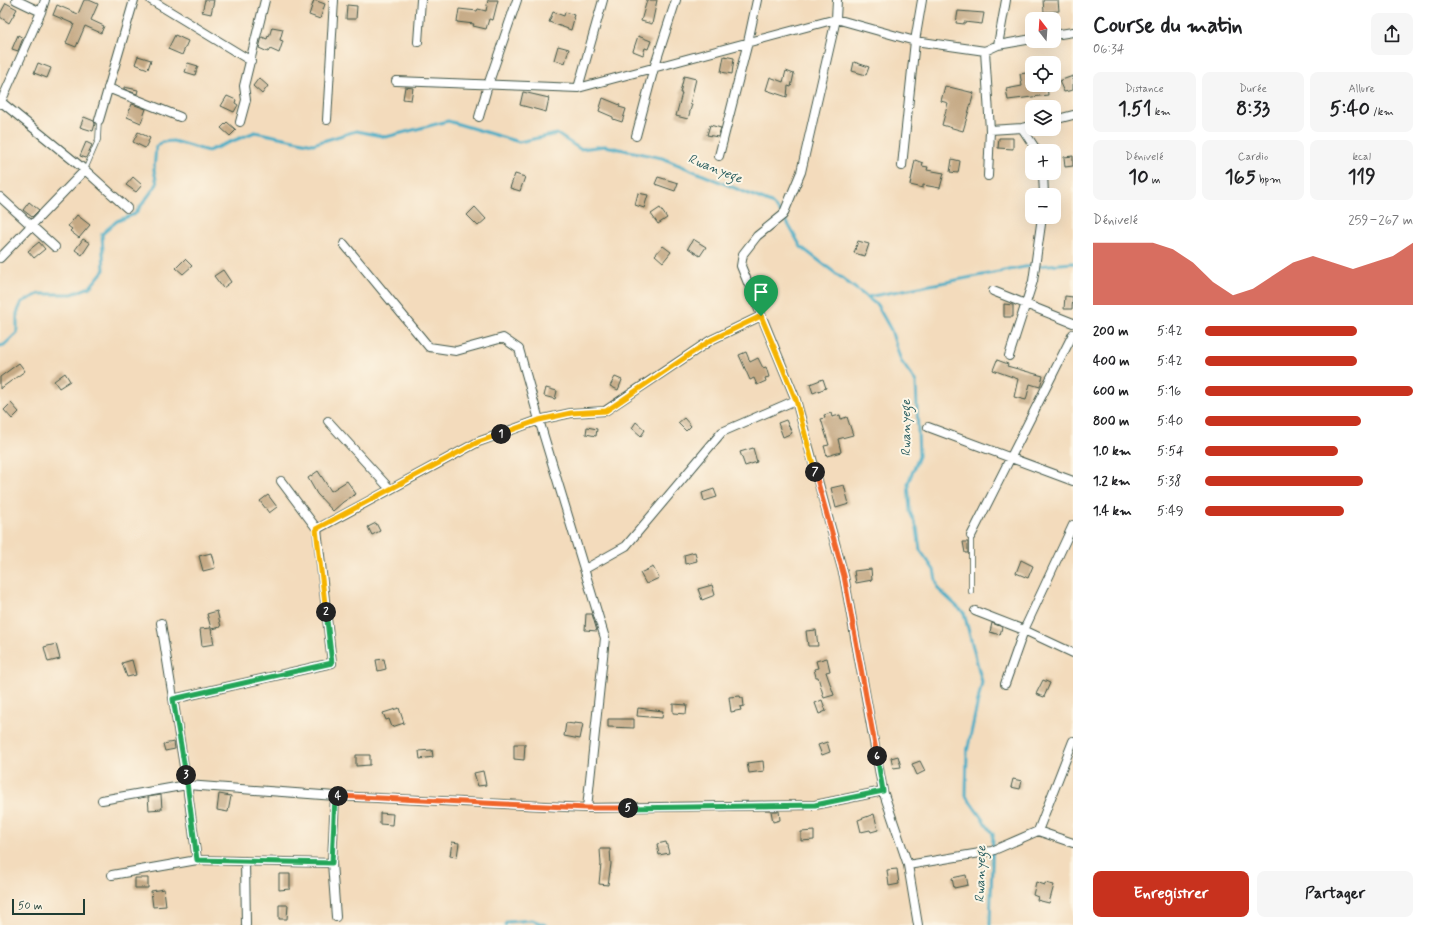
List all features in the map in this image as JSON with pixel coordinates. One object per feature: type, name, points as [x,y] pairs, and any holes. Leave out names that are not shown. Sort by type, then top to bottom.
[{"type":"street","points":[[16,0],[41,12]]},
{"type":"street","points":[[44,0],[41,12],[0,102],[85,170],[127,208]]},
{"type":"street","points":[[99,120],[134,0]]},
{"type":"street","points":[[151,0],[251,61]]},
{"type":"street","points":[[240,122],[246,100],[244,86],[265,0]]},
{"type":"street","points":[[327,120],[334,0]]},
{"type":"street","points":[[418,42],[421,0]]},
{"type":"street","points":[[479,117],[488,85],[517,0]]},
{"type":"street","points":[[578,88],[603,0]]},
{"type":"street","points":[[636,136],[654,68],[676,0]]},
{"type":"street","points":[[719,156],[757,0]]},
{"type":"street","points":[[837,0],[836,19],[801,172],[783,215],[757,236],[743,254],[741,266],[796,400],[844,576],[883,791],[908,865],[918,925]]},
{"type":"street","points":[[902,166],[915,41],[922,0]]},
{"type":"street","points":[[998,45],[1006,0]]},
{"type":"street","points":[[396,81],[578,88],[836,19],[915,41],[985,50],[998,45],[1025,40]]},
{"type":"street","points":[[1061,34],[1073,32]]},
{"type":"street","points":[[985,50],[990,130],[988,176]]},
{"type":"street","points":[[108,88],[180,117]]},
{"type":"street","points":[[1061,118],[1073,115]]},
{"type":"street","points":[[990,130],[1025,127]]},
{"type":"street","points":[[1022,128],[1032,144]]},
{"type":"street","points":[[0,258],[85,170]]},
{"type":"street","points":[[0,197],[55,247]]},
{"type":"street","points":[[1009,356],[1033,281],[1041,224]]},
{"type":"street","points":[[344,244],[429,347],[456,351],[503,338],[519,349],[605,638],[587,808]]},
{"type":"street","points":[[993,291],[1073,323]]},
{"type":"street","points":[[316,529],[478,442],[539,420],[571,413],[606,411],[711,340],[761,316]]},
{"type":"street","points":[[971,536],[1073,334]]},
{"type":"street","points":[[584,569],[626,546],[722,432],[796,400]]},
{"type":"street","points":[[328,421],[390,489]]},
{"type":"street","points":[[928,427],[1073,482]]},
{"type":"street","points":[[173,699],[332,663],[316,529],[281,481]]},
{"type":"street","points":[[1005,684],[1024,630],[1073,525]]},
{"type":"street","points":[[975,611],[1024,630],[1073,653]]},
{"type":"street","points":[[161,623],[187,785],[197,860]]},
{"type":"street","points":[[1038,831],[1073,741]]},
{"type":"street","points":[[102,800],[187,785],[335,796],[587,808],[815,805],[883,791]]},
{"type":"street","points":[[335,796],[332,863],[336,917]]},
{"type":"street","points":[[908,865],[992,851],[1038,831],[1073,843]]},
{"type":"street","points":[[112,875],[197,860],[332,863]]},
{"type":"street","points":[[244,861],[246,925]]},
{"type":"lane","points":[[85,170],[98,140],[99,120]]},
{"type":"lane","points":[[971,536],[971,592]]},
{"type":"building","points":[[84,0],[89,0],[98,4],[91,20],[104,26],[101,33],[85,26],[76,47],[66,43],[74,24],[53,15],[57,5],[78,14]]},
{"type":"building","points":[[205,0],[214,0],[211,14],[202,12]]},
{"type":"building","points":[[314,0],[325,4],[320,19],[309,15]]},
{"type":"building","points":[[488,0],[498,0],[493,20],[489,19],[486,29],[473,26],[474,24],[457,22],[459,9],[477,11],[478,9],[486,11]]},
{"type":"building","points":[[647,0],[657,0],[652,24],[641,21]]},
{"type":"building","points":[[1043,0],[1058,0],[1059,11],[1044,12]]},
{"type":"building","points":[[6,3],[17,9],[9,23],[0,17]]},
{"type":"building","points":[[347,5],[357,6],[356,19],[346,19]]},
{"type":"building","points":[[958,11],[984,13],[982,24],[964,22],[964,24],[956,23]]},
{"type":"building","points":[[553,12],[564,16],[565,12],[574,15],[571,30],[549,22]]},
{"type":"building","points":[[272,27],[283,29],[280,40],[283,41],[279,53],[270,49],[268,52],[259,48],[262,37],[267,39],[268,36],[269,37]]},
{"type":"building","points":[[18,35],[23,38],[18,51],[12,49]]},
{"type":"building","points":[[175,35],[188,41],[182,55],[168,49]]},
{"type":"building","points":[[638,36],[651,41],[648,49],[645,48],[643,55],[633,51]]},
{"type":"building","points":[[558,46],[569,49],[565,63],[554,60]]},
{"type":"building","points":[[138,56],[151,60],[148,69],[135,64]]},
{"type":"building","points":[[724,56],[734,58],[732,74],[721,72]]},
{"type":"building","points":[[854,62],[869,67],[866,75],[852,71]]},
{"type":"building","points":[[38,63],[51,68],[47,78],[34,73]]},
{"type":"building","points":[[188,63],[198,66],[195,75],[185,72]]},
{"type":"building","points":[[786,71],[794,74],[791,87],[788,86],[787,97],[766,90],[770,77],[783,82]]},
{"type":"building","points":[[1025,73],[1025,92],[1048,92],[1048,95],[1008,100],[1006,89],[1022,86],[1020,74]]},
{"type":"building","points":[[684,76],[696,79],[688,119],[676,116],[682,93],[680,93]]},
{"type":"building","points":[[1073,76],[1073,90],[1064,92],[1061,85],[1061,80]]},
{"type":"building","points":[[259,78],[268,86],[262,94],[253,86]]},
{"type":"building","points":[[945,86],[974,93],[963,131],[942,125],[948,103],[941,101]]},
{"type":"building","points":[[124,87],[138,90],[137,94],[124,89]]},
{"type":"building","points":[[405,87],[413,88],[411,100],[403,99]]},
{"type":"building","points":[[523,92],[549,98],[546,112],[520,105]]},
{"type":"building","points":[[227,96],[236,100],[235,103],[238,105],[234,112],[221,106]]},
{"type":"building","points":[[603,98],[620,105],[619,107],[626,109],[622,122],[599,111]]},
{"type":"building","points":[[132,104],[146,109],[141,123],[127,117]]},
{"type":"building","points":[[84,117],[94,121],[95,124],[93,131],[80,127]]},
{"type":"building","points":[[227,122],[236,130],[230,136],[221,128]]},
{"type":"building","points":[[710,125],[721,128],[718,137],[707,135]]},
{"type":"building","points":[[138,132],[150,138],[145,148],[133,142]]},
{"type":"building","points":[[999,138],[1013,138],[1013,149],[998,148]]},
{"type":"building","points":[[86,142],[92,145],[86,158],[80,156]]},
{"type":"building","points":[[1073,156],[1073,166],[1065,167],[1064,157]]},
{"type":"building","points":[[952,159],[960,161],[958,173],[950,172]]},
{"type":"building","points":[[915,160],[923,163],[922,166],[928,167],[927,170],[944,173],[940,188],[923,185],[923,188],[910,185]]},
{"type":"building","points":[[515,174],[525,177],[520,191],[510,188]]},
{"type":"building","points":[[133,177],[142,185],[136,192],[126,185]]},
{"type":"building","points":[[658,177],[678,183],[675,191],[655,184]]},
{"type":"building","points":[[638,193],[648,195],[644,208],[635,205]]},
{"type":"building","points":[[29,202],[39,210],[32,217],[23,210]]},
{"type":"building","points":[[475,207],[486,219],[478,226],[467,215]]},
{"type":"building","points":[[660,208],[667,218],[658,224],[651,214]]},
{"type":"building","points":[[77,215],[90,225],[79,238],[70,231],[72,229],[68,226]]},
{"type":"building","points":[[83,239],[90,243],[82,255],[75,250]]},
{"type":"building","points":[[693,239],[706,247],[700,256],[688,248]]},
{"type":"building","points":[[858,241],[869,244],[865,256],[854,253]]},
{"type":"building","points":[[39,242],[45,249],[34,258],[28,251]]},
{"type":"building","points":[[663,246],[671,252],[663,262],[655,255]]},
{"type":"building","points":[[185,259],[192,266],[183,274],[176,268]]},
{"type":"building","points":[[223,270],[231,282],[223,288],[214,276]]},
{"type":"building","points":[[1065,296],[1073,297],[1072,309],[1064,309]]},
{"type":"building","points":[[1004,304],[1013,305],[1013,317],[1004,317]]},
{"type":"building","points":[[746,352],[750,362],[758,358],[763,368],[766,367],[769,377],[765,378],[766,381],[757,385],[754,378],[750,380],[739,355]]},
{"type":"building","points":[[997,360],[1008,364],[1007,366],[1043,376],[1040,387],[1030,384],[1026,400],[1014,397],[1018,379],[993,370]]},
{"type":"building","points":[[19,363],[25,371],[0,389],[0,377]]},
{"type":"building","points":[[65,373],[70,381],[59,388],[54,381]]},
{"type":"building","points":[[615,377],[622,380],[618,390],[610,386]]},
{"type":"building","points":[[823,379],[826,388],[813,393],[810,384]]},
{"type":"building","points":[[546,388],[557,391],[555,399],[544,396]]},
{"type":"building","points":[[11,403],[19,412],[12,419],[4,410]]},
{"type":"building","points":[[831,413],[832,417],[840,415],[841,419],[847,417],[853,435],[838,439],[841,452],[827,456],[824,446],[829,445],[821,419],[825,418],[824,415]]},
{"type":"building","points":[[684,418],[691,426],[686,431],[678,423]]},
{"type":"building","points":[[786,420],[792,433],[783,437],[778,423]]},
{"type":"building","points":[[636,422],[645,430],[641,436],[632,428]]},
{"type":"building","points":[[587,427],[597,429],[596,436],[586,434]]},
{"type":"building","points":[[753,448],[757,462],[745,466],[740,452]]},
{"type":"building","points":[[318,471],[331,491],[347,481],[356,494],[343,502],[333,511],[317,494],[308,478]]},
{"type":"building","points":[[844,485],[849,504],[836,508],[831,488]]},
{"type":"building","points":[[714,489],[717,497],[704,501],[702,493]]},
{"type":"building","points":[[268,495],[277,507],[269,513],[260,501]]},
{"type":"building","points":[[376,523],[380,531],[372,535],[368,527]]},
{"type":"building","points":[[963,542],[968,542],[968,553],[965,553]]},
{"type":"building","points":[[695,552],[697,561],[685,564],[684,555]]},
{"type":"building","points":[[211,553],[215,568],[203,571],[199,556]]},
{"type":"building","points":[[1021,560],[1033,566],[1028,578],[1016,573]]},
{"type":"building","points":[[653,567],[659,578],[646,584],[640,573]]},
{"type":"building","points":[[871,569],[872,580],[856,583],[854,571]]},
{"type":"building","points":[[712,585],[715,595],[702,600],[698,589]]},
{"type":"building","points":[[217,611],[221,627],[211,629],[214,644],[202,646],[200,629],[211,628],[207,614]]},
{"type":"building","points":[[586,614],[592,614],[597,631],[585,630]]},
{"type":"building","points":[[992,623],[1002,627],[1000,635],[990,632]]},
{"type":"building","points":[[816,630],[818,646],[808,646],[806,631]]},
{"type":"building","points":[[56,644],[60,659],[48,662],[44,647]]},
{"type":"building","points":[[827,658],[830,671],[826,672],[834,695],[824,698],[814,669],[818,668],[816,661]]},
{"type":"building","points":[[384,659],[386,669],[378,671],[376,660]]},
{"type":"building","points":[[132,660],[136,675],[127,677],[122,663]]},
{"type":"building","points":[[1043,680],[1050,683],[1044,697],[1036,694]]},
{"type":"building","points":[[740,696],[743,698],[744,706],[740,707],[741,710],[731,712],[729,697]]},
{"type":"building","points":[[822,700],[826,711],[819,714],[815,703]]},
{"type":"building","points":[[673,704],[687,705],[686,714],[673,713]]},
{"type":"building","points":[[399,708],[404,723],[392,727],[389,719],[386,720],[383,713]]},
{"type":"building","points":[[638,708],[663,711],[662,718],[637,716]]},
{"type":"building","points":[[608,719],[634,719],[634,728],[608,727]]},
{"type":"building","points":[[566,723],[583,724],[580,739],[564,736]]},
{"type":"building","points":[[174,742],[175,749],[165,751],[163,744]]},
{"type":"building","points":[[827,742],[830,752],[822,755],[818,745]]},
{"type":"building","points":[[514,744],[525,744],[524,760],[514,759]]},
{"type":"building","points":[[432,750],[433,757],[420,759],[419,751]]},
{"type":"building","points":[[356,755],[370,755],[370,765],[356,766]]},
{"type":"building","points":[[898,756],[901,767],[893,768],[891,758]]},
{"type":"building","points":[[763,761],[764,771],[749,773],[747,763]]},
{"type":"building","points":[[920,761],[925,771],[917,775],[912,764]]},
{"type":"building","points":[[483,771],[486,785],[478,786],[474,773]]},
{"type":"building","points":[[1013,779],[1022,781],[1020,789],[1011,787]]},
{"type":"building","points":[[219,794],[231,796],[228,812],[217,810]]},
{"type":"building","points":[[161,795],[162,809],[149,810],[148,797]]},
{"type":"building","points":[[771,811],[779,811],[780,820],[773,822]]},
{"type":"building","points":[[380,813],[393,814],[392,825],[380,824]]},
{"type":"building","points":[[874,814],[878,830],[861,832],[858,820]]},
{"type":"building","points":[[814,831],[814,840],[801,841],[801,832]]},
{"type":"building","points":[[452,842],[459,843],[457,857],[450,856]]},
{"type":"building","points":[[666,842],[669,853],[659,855],[657,844]]},
{"type":"building","points":[[600,849],[610,849],[611,864],[608,885],[599,884],[601,864]]},
{"type":"building","points":[[897,869],[899,884],[889,886],[887,870]]},
{"type":"building","points":[[279,874],[290,874],[290,889],[279,890]]},
{"type":"building","points":[[966,875],[968,885],[954,888],[952,878]]},
{"type":"building","points":[[135,878],[148,878],[148,888],[135,888]]},
{"type":"building","points":[[1036,882],[1045,885],[1045,883],[1054,885],[1049,903],[1037,900],[1038,897],[1033,895]]},
{"type":"building","points":[[164,889],[166,906],[153,907],[151,891]]},
{"type":"building","points":[[279,905],[288,905],[287,919],[279,919]]},
{"type":"waterway","name":"Rwanyege","points":[[0,346],[4,345],[17,333],[17,313],[22,302],[39,294],[72,294],[90,287],[104,270],[102,234],[117,221],[135,214],[157,184],[154,170],[156,147],[162,142],[173,141],[208,151],[255,132],[313,144],[356,131],[386,137],[448,121],[519,142],[557,134],[580,149],[605,146],[662,158],[771,203],[783,215],[801,247],[877,305],[891,330],[901,361],[916,382],[919,456],[908,483],[910,512],[917,528],[920,550],[934,570],[938,589],[964,613],[982,682],[967,752],[966,796],[993,834],[990,925]]},
{"type":"waterway","points":[[867,297],[1025,267],[1073,263]]},
{"type":"waterway","points":[[505,925],[507,922],[532,920],[546,925]]},
{"type":"route","points":[[761,316],[796,400],[844,576],[883,791],[815,805],[587,808],[335,796],[332,863],[197,860],[173,699],[332,663],[316,529],[478,442],[539,420],[571,413],[606,411],[711,340],[761,316]]}]
